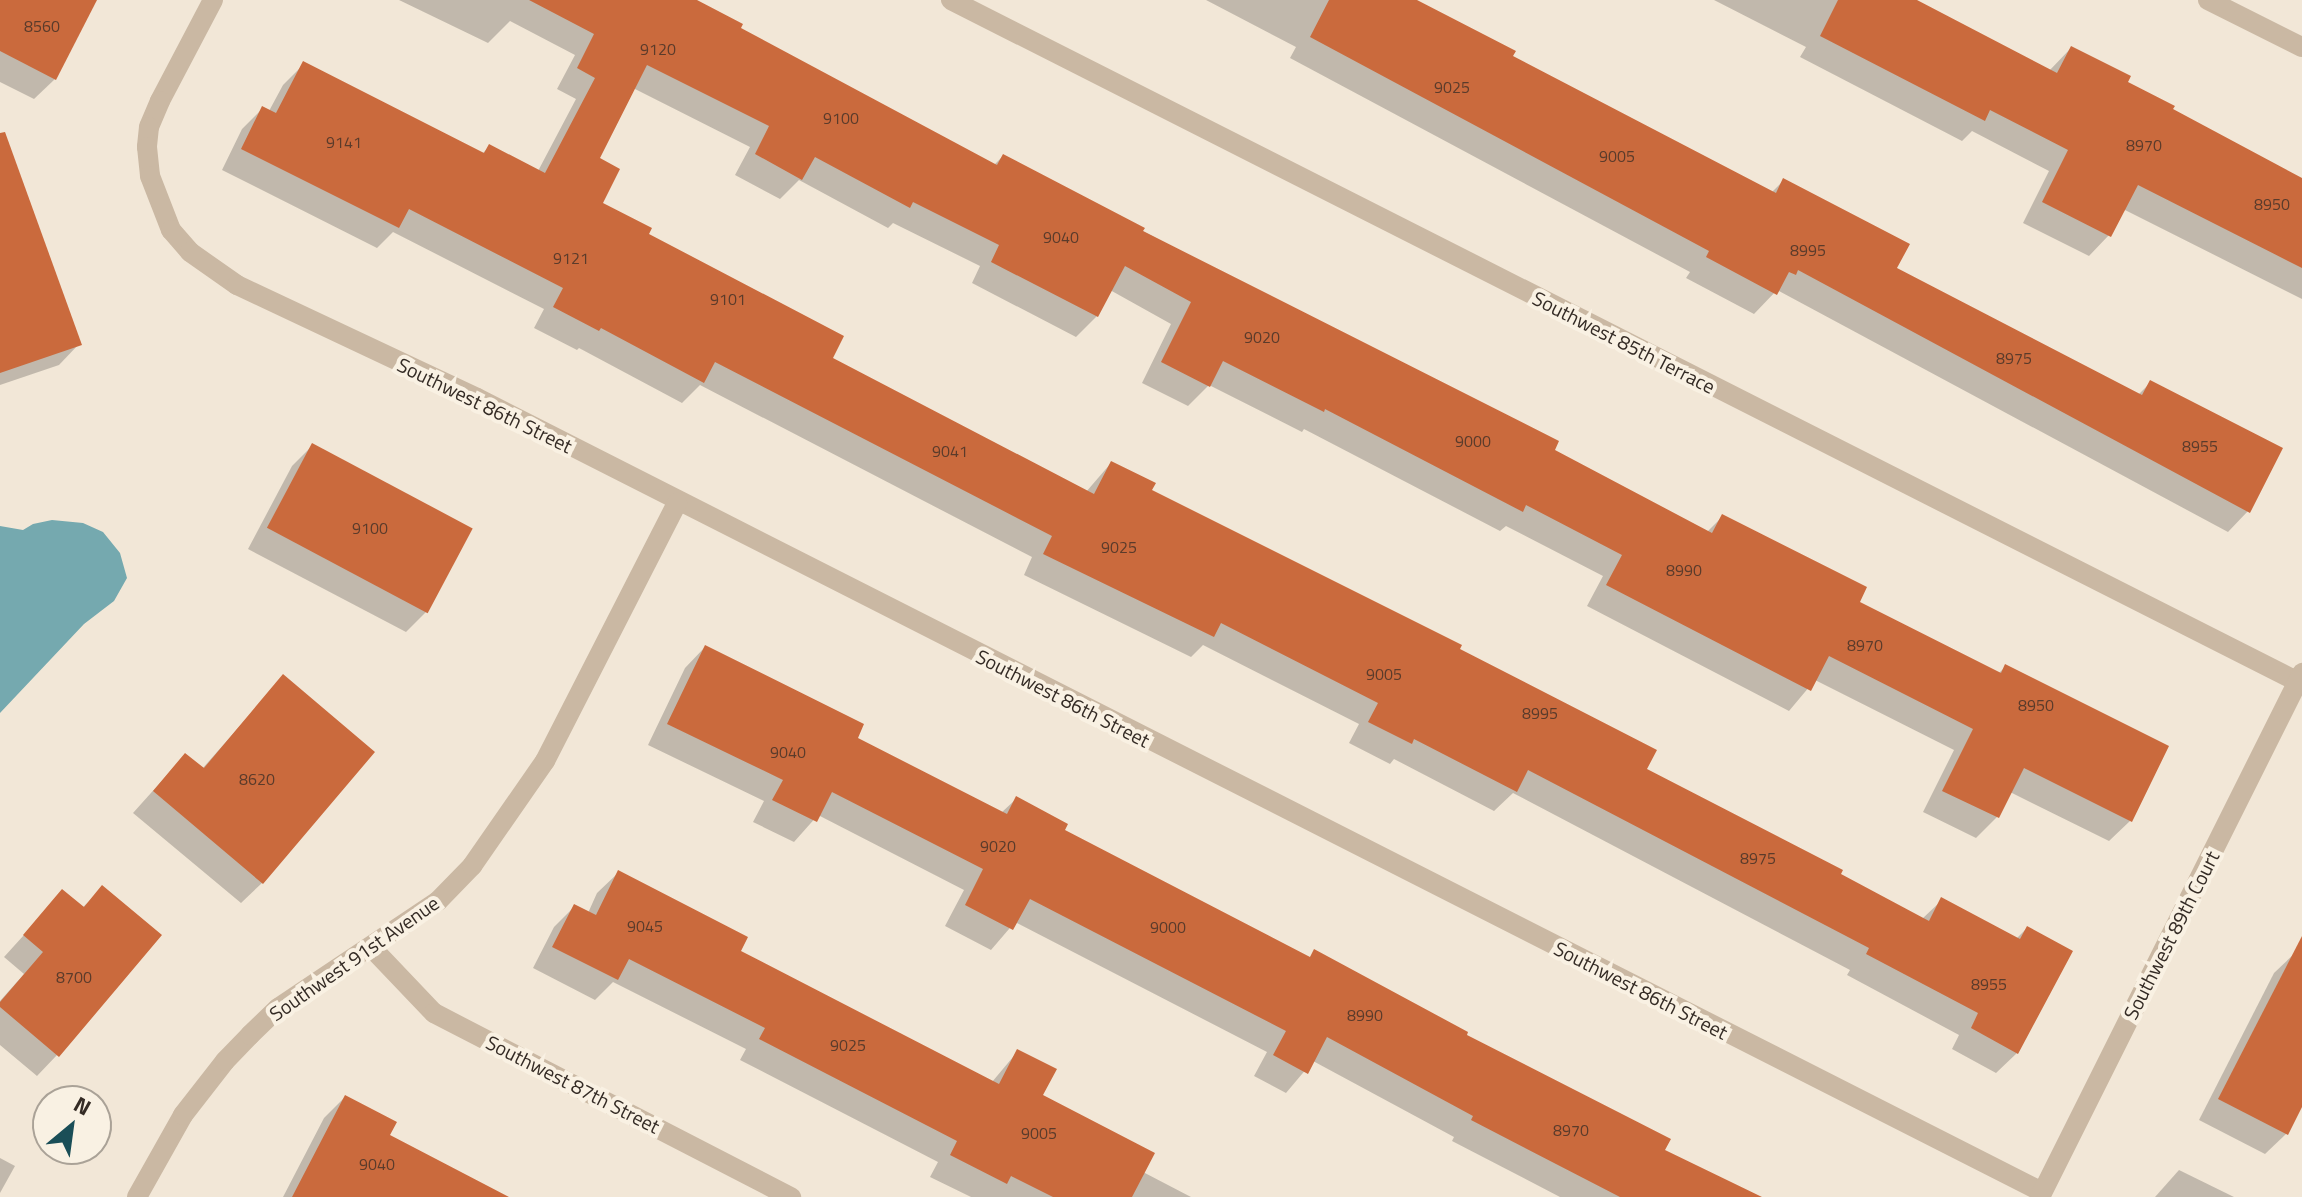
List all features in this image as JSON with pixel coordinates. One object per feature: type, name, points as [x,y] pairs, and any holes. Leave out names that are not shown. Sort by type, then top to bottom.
[{"type":"street","name":"Southwest 86th Street","points":[[213,0],[160,101],[149,127],[147,147],[150,176],[171,230],[211,268],[268,301],[477,398],[677,503],[2041,1194]]},
{"type":"street","name":"Southwest 85th Terrace","points":[[951,0],[2300,678]]},
{"type":"street","points":[[2208,0],[2302,47]]},
{"type":"street","name":"Southwest 91st Avenue","points":[[137,1197],[183,1115],[225,1061],[278,1008],[372,948],[447,893],[506,821],[545,761],[677,503]]},
{"type":"street","name":"Southwest 89th Court","points":[[2041,1194],[2300,678]]},
{"type":"street","name":"Southwest 87th Street","points":[[372,948],[434,1013],[791,1197]]},
{"type":"water","points":[[52,520],[83,523],[103,532],[120,553],[127,578],[114,601],[84,624],[0,713],[0,526],[23,530],[33,524]]},
{"type":"building","points":[[0,0],[97,0],[56,80],[0,51]]},
{"type":"building","points":[[529,0],[697,0],[743,24],[741,28],[997,165],[1003,154],[1145,228],[1143,231],[1559,441],[1555,450],[1712,533],[1722,514],[1867,587],[1860,602],[2001,673],[2005,664],[2169,746],[2132,822],[2024,768],[1999,818],[1942,791],[1973,729],[1829,656],[1811,691],[1606,585],[1622,555],[1526,505],[1523,512],[1325,409],[1324,412],[1223,361],[1210,387],[1161,362],[1191,302],[1125,266],[1098,317],[991,262],[999,245],[913,202],[910,208],[815,157],[802,180],[755,154],[769,126],[647,65],[600,158],[620,169],[603,203],[652,228],[649,234],[844,336],[833,358],[1094,494],[1111,461],[1156,483],[1152,490],[1462,645],[1460,649],[1657,750],[1647,769],[1843,870],[1841,874],[1929,921],[1941,897],[2020,939],[2027,926],[2073,951],[2018,1054],[1971,1028],[1978,1013],[1866,954],[1869,948],[1528,770],[1517,792],[1414,739],[1412,744],[1368,722],[1378,703],[1221,623],[1214,637],[1043,554],[1052,536],[715,362],[704,383],[601,328],[599,331],[553,307],[563,288],[409,209],[399,228],[241,149],[262,106],[276,113],[303,61],[484,153],[489,144],[545,173],[595,78],[577,68],[594,34]]},
{"type":"building","points":[[1329,0],[1417,0],[1516,51],[1513,56],[1776,193],[1783,178],[1910,244],[1897,268],[2142,395],[2150,380],[2283,448],[2250,513],[1798,270],[1796,275],[1789,272],[1777,295],[1706,257],[1709,251],[1310,37]]},
{"type":"building","points":[[1838,0],[1917,0],[2057,73],[2071,46],[2131,76],[2128,82],[2175,106],[2173,109],[2302,178],[2302,268],[2138,185],[2111,237],[2042,202],[2068,150],[1990,110],[1985,121],[1820,36]]},
{"type":"building","points":[[5,132],[82,345],[0,373],[0,133]]},
{"type":"building","points":[[312,443],[473,528],[428,613],[267,528]]},
{"type":"building","points":[[705,645],[864,724],[858,738],[1007,814],[1016,796],[1068,824],[1065,830],[1310,957],[1314,949],[1468,1032],[1467,1035],[1671,1139],[1665,1150],[1762,1197],[1620,1197],[1471,1120],[1473,1116],[1327,1037],[1308,1074],[1273,1055],[1286,1031],[1030,899],[1013,930],[965,905],[983,869],[832,792],[817,822],[772,800],[783,780],[667,724]]},
{"type":"building","points":[[283,674],[375,752],[263,884],[153,791],[185,753],[204,768]]},
{"type":"building","points":[[618,870],[748,937],[741,951],[999,1084],[1017,1049],[1057,1069],[1043,1095],[1155,1153],[1132,1197],[1053,1197],[1011,1176],[1007,1184],[950,1155],[957,1141],[759,1039],[765,1028],[629,959],[618,980],[552,947],[574,904],[596,915]]},
{"type":"building","points":[[102,885],[162,935],[59,1057],[0,1007],[0,1002],[43,952],[23,935],[62,889],[84,907]]},
{"type":"building","points":[[2302,936],[2302,1107],[2288,1135],[2218,1099]]},
{"type":"building","points":[[345,1095],[397,1122],[390,1135],[509,1197],[292,1197]]}]
